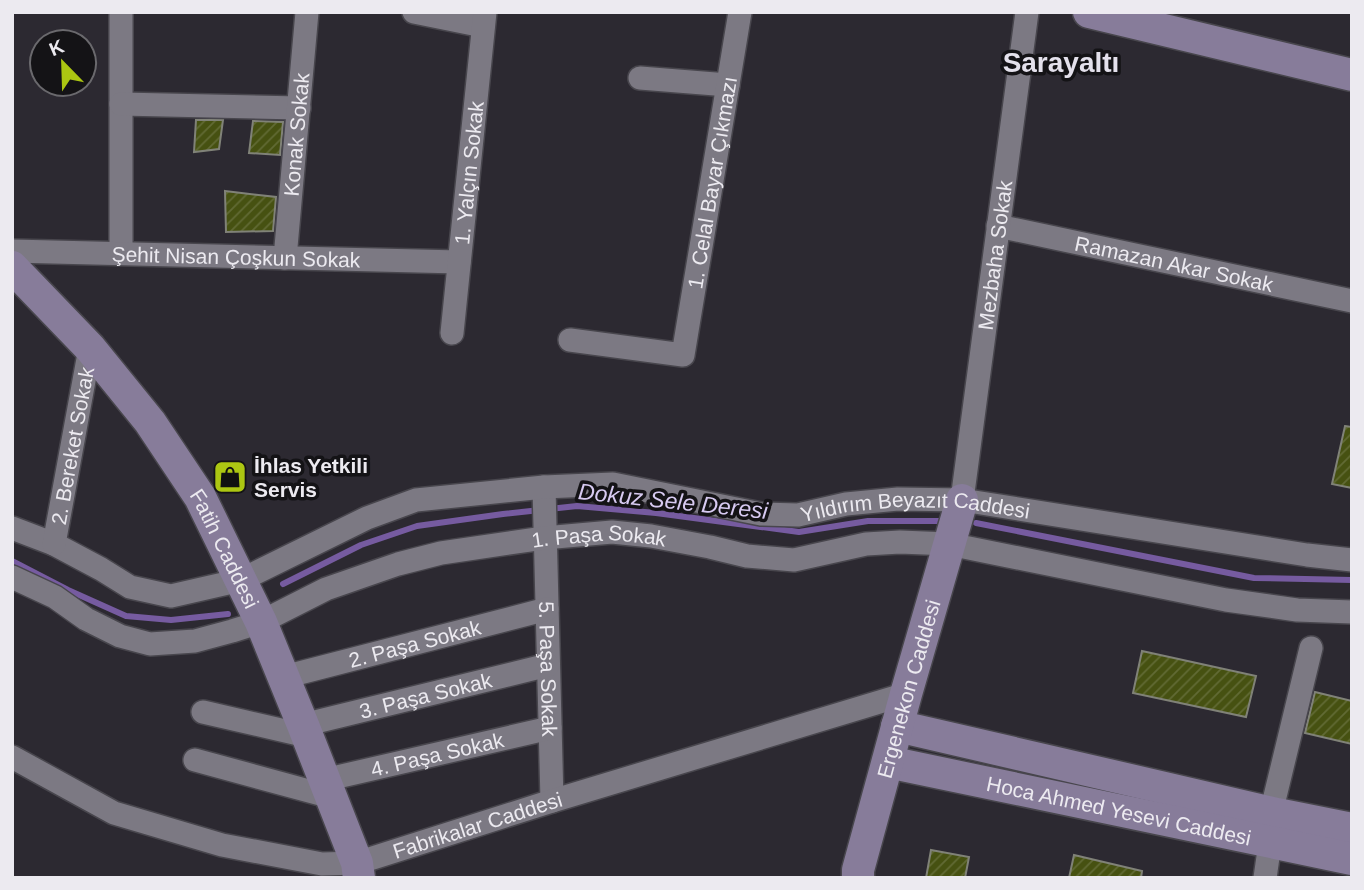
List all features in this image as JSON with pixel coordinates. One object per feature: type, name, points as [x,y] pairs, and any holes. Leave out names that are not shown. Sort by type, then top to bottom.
[{"type":"street","points":[[121,12],[121,253]]},
{"type":"street","name":"Konak Sokak","points":[[285,258],[307,12]]},
{"type":"street","points":[[414,12],[484,19]]},
{"type":"street","name":"1. Celal Bayar Çıkmazı","points":[[570,341],[683,355],[740,12]]},
{"type":"street","name":"Mezbaha Sokak","points":[[962,500],[1027,12]]},
{"type":"street","points":[[1089,12],[1352,74]]},
{"type":"street","name":"1. Yalçın Sokak","points":[[452,333],[484,19]]},
{"type":"street","points":[[640,78],[728,85]]},
{"type":"street","points":[[121,104],[299,108]]},
{"type":"street","name":"Ramazan Akar Sokak","points":[[998,226],[1352,301]]},
{"type":"street","name":"Şehit Nisan Çoşkun Sokak","points":[[12,251],[459,262]]},
{"type":"street","name":"Fatih Caddesi","points":[[12,267],[90,348],[150,422],[200,497],[261,622],[360,873]]},
{"type":"street","name":"2. Bereket Sokak","points":[[54,544],[90,348]]},
{"type":"street","name":"Yıldırım Beyazıt Caddesi","points":[[12,528],[54,544],[130,587],[172,596],[241,580],[367,518],[416,500],[614,484],[761,514],[798,516],[846,504],[898,499],[962,500],[1352,560]]},
{"type":"street","name":"5. Paşa Sokak","points":[[544,491],[552,801]]},
{"type":"street","name":"Ergenekon Caddesi","points":[[857,875],[962,500]]},
{"type":"street","name":"1. Paşa Sokak","points":[[12,577],[55,597],[86,619],[120,636],[150,644],[195,641],[261,622],[326,589],[398,564],[544,531],[612,532],[652,536],[747,556],[794,560],[866,544],[950,544]]},
{"type":"street","name":"Yıldırım Beyazıt Caddesi","points":[[950,544],[1226,600],[1297,610],[1352,612]]},
{"type":"street","name":"2. Paşa Sokak","points":[[284,677],[547,609]]},
{"type":"street","points":[[1265,878],[1270,828],[1311,649]]},
{"type":"street","name":"3. Paşa Sokak","points":[[305,731],[548,665]]},
{"type":"street","name":"Fabrikalar Caddesi","points":[[12,757],[114,813],[222,845],[360,873],[552,801],[906,694]]},
{"type":"street","points":[[203,712],[305,731]]},
{"type":"street","name":"Hoca Ahmed Yesevi Caddesi","points":[[897,726],[1270,828],[1352,859]]},
{"type":"street","name":"4. Paşa Sokak","points":[[327,788],[550,728]]},
{"type":"street","points":[[195,760],[327,788]]},
{"type":"street","name":"Hoca Ahmed Yesevi Caddesi","points":[[888,762],[1270,828],[1352,830]]},
{"type":"building","points":[[196,120],[223,120],[219,149],[194,152]]},
{"type":"building","points":[[253,121],[283,122],[280,155],[249,153]]},
{"type":"building","points":[[225,191],[276,197],[273,231],[226,232]]},
{"type":"building","points":[[1345,426],[1352,427],[1352,488],[1332,484]]},
{"type":"building","points":[[1142,651],[1256,676],[1246,717],[1133,693]]},
{"type":"building","points":[[1315,692],[1352,701],[1352,744],[1305,733]]},
{"type":"building","points":[[931,850],[969,857],[965,878],[926,878]]},
{"type":"building","points":[[1074,855],[1142,871],[1141,878],[1069,878]]},
{"type":"waterway","name":"Dokuz Sele Deresi","points":[[283,584],[361,545],[417,526],[577,506],[656,513],[799,532],[868,521],[946,521]]},
{"type":"waterway","name":"Dokuz Sele Deresi","points":[[976,523],[1254,578],[1352,580]]},
{"type":"waterway","name":"Dokuz Sele Deresi","points":[[12,561],[126,616],[171,620],[228,614]]},
{"type":"place","name":"İhlas Yetkili Servis","points":[[230,477]]},
{"type":"district","name":"Sarayaltı","points":[[1061,62]]}]
